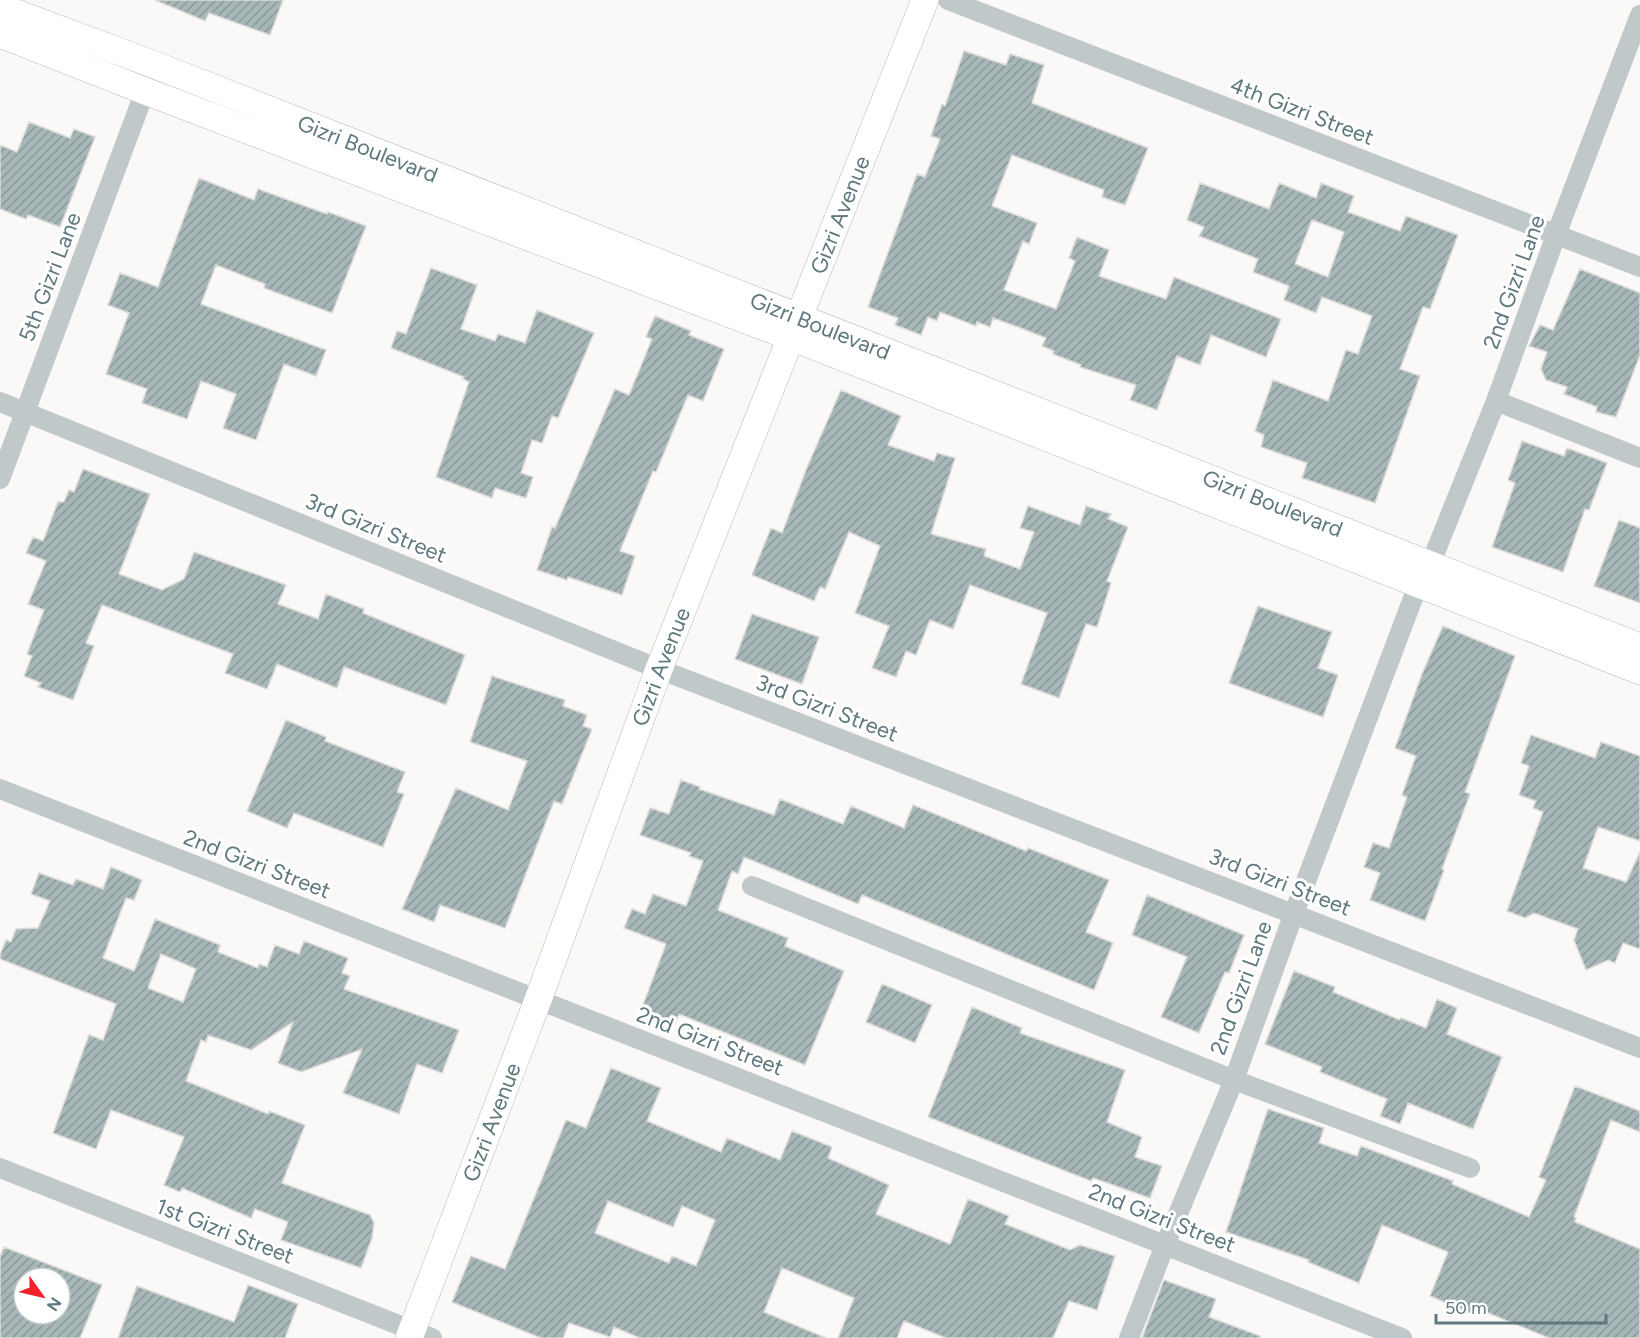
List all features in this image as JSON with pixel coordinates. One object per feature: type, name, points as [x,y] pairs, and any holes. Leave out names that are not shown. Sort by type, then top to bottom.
[{"type":"main road","name":"Gizri Avenue","points":[[418,1335],[659,669],[925,0]]},
{"type":"main road","name":"Gizri Boulevard","points":[[0,7],[155,65],[795,327],[1424,575],[1640,671]]},
{"type":"main road","name":"Gizri Boulevard","points":[[0,34],[145,91],[795,327]]},
{"type":"main road","name":"Gizri Boulevard","points":[[1424,575],[1640,647]]},
{"type":"street","name":"4th Gizri Street","points":[[948,0],[1640,267]]},
{"type":"street","name":"2nd Gizri Lane","points":[[1129,1338],[1234,1080],[1294,913],[1424,575],[1496,401],[1556,235],[1640,15]]},
{"type":"street","name":"5th Gizri Lane","points":[[0,479],[145,91]]},
{"type":"street","points":[[1496,401],[1640,458]]},
{"type":"street","name":"3rd Gizri Street","points":[[0,402],[659,669],[1640,1048]]},
{"type":"street","name":"2nd Gizri Street","points":[[0,789],[1402,1338]]},
{"type":"street","points":[[752,886],[1234,1080],[1470,1168]]},
{"type":"street","name":"1st Gizri Street","points":[[0,1168],[418,1335]]},
{"type":"building","points":[[155,0],[283,0],[270,35],[209,13],[205,21]]},
{"type":"building","points":[[964,51],[1006,65],[1010,54],[1044,65],[1032,103],[1148,148],[1125,205],[1102,197],[1104,190],[1012,155],[992,206],[1037,223],[1029,244],[1023,241],[1004,290],[1056,309],[1075,261],[1069,258],[1077,237],[1109,250],[1099,276],[1166,299],[1174,277],[1281,319],[1266,357],[1211,335],[1200,365],[1177,356],[1157,410],[1130,400],[1136,385],[1080,367],[1081,365],[1053,354],[1054,351],[1042,346],[1046,338],[993,318],[990,327],[977,322],[976,326],[940,312],[937,321],[928,317],[921,335],[895,325],[898,318],[868,307],[917,174],[925,177],[940,139],[931,136],[942,104],[945,106]]},
{"type":"building","points":[[29,122],[70,138],[74,129],[95,137],[60,227],[28,215],[26,219],[0,209],[0,145],[17,152]]},
{"type":"building","points":[[199,178],[254,200],[258,189],[366,226],[332,313],[264,288],[265,284],[216,265],[201,304],[326,350],[316,376],[284,364],[256,440],[223,428],[236,394],[201,381],[187,419],[142,403],[147,389],[106,374],[129,313],[108,305],[120,273],[158,287]]},
{"type":"building","points":[[1200,183],[1269,209],[1279,183],[1316,198],[1321,183],[1354,196],[1348,212],[1400,231],[1406,216],[1458,235],[1430,309],[1423,307],[1400,369],[1420,376],[1375,503],[1302,478],[1307,463],[1261,447],[1264,435],[1255,431],[1273,380],[1328,401],[1346,350],[1358,354],[1372,316],[1322,297],[1316,313],[1284,300],[1289,286],[1253,272],[1258,259],[1199,236],[1204,227],[1187,220]],"holes":[[[1312,220],[1344,232],[1328,277],[1295,264]]]},
{"type":"building","points":[[431,268],[477,285],[461,329],[495,341],[498,334],[525,343],[537,310],[594,333],[558,418],[552,416],[542,443],[532,440],[521,473],[533,477],[526,498],[495,488],[492,498],[436,477],[469,382],[463,379],[464,377],[391,348],[397,331],[406,334]]},
{"type":"building","points":[[1580,269],[1640,293],[1640,355],[1616,417],[1596,412],[1597,407],[1564,394],[1567,387],[1546,380],[1541,369],[1547,352],[1529,346],[1540,325],[1553,330]]},
{"type":"building","points":[[655,316],[691,331],[689,335],[724,349],[703,401],[688,395],[656,472],[653,471],[620,551],[635,556],[622,595],[568,577],[567,580],[537,570],[552,527],[555,528],[615,389],[629,395],[652,339],[646,337]]},
{"type":"building","points":[[841,390],[901,416],[888,445],[934,461],[937,453],[955,458],[931,534],[986,549],[984,556],[1020,569],[1034,532],[1020,528],[1028,506],[1080,525],[1086,506],[1111,514],[1108,519],[1128,527],[1107,581],[1111,583],[1097,627],[1086,624],[1059,698],[1021,684],[1047,613],[970,585],[953,629],[930,620],[916,655],[906,651],[896,677],[872,668],[889,626],[855,613],[880,546],[849,532],[825,589],[820,587],[814,601],[752,575],[771,528],[782,533],[808,465]]},
{"type":"building","points":[[1522,441],[1564,456],[1567,448],[1607,463],[1589,510],[1585,509],[1563,572],[1492,547],[1515,483],[1508,480]]},
{"type":"building","points":[[83,469],[150,494],[119,574],[162,590],[184,579],[194,552],[286,585],[278,604],[318,619],[326,594],[364,609],[363,613],[465,655],[446,705],[344,667],[337,688],[277,664],[267,689],[225,673],[233,654],[102,605],[86,643],[94,646],[73,700],[38,687],[41,683],[24,676],[32,656],[27,654],[44,610],[28,604],[46,561],[26,553],[33,537],[43,541],[58,502],[64,502],[69,490],[74,492]]},
{"type":"building","points":[[1619,520],[1640,528],[1640,603],[1594,586]]},
{"type":"building","points":[[1258,606],[1332,632],[1318,668],[1338,675],[1323,717],[1229,683]]},
{"type":"building","points":[[752,614],[819,637],[802,684],[735,659]]},
{"type":"building","points":[[1443,626],[1515,656],[1465,792],[1470,794],[1425,921],[1370,900],[1380,873],[1364,867],[1373,843],[1389,848],[1407,797],[1402,795],[1416,756],[1395,748],[1422,674]]},
{"type":"building","points":[[492,676],[565,700],[563,706],[587,715],[583,726],[592,729],[562,804],[554,801],[505,928],[440,905],[434,922],[402,909],[456,788],[508,810],[527,761],[470,742]]},
{"type":"building","points":[[286,720],[326,737],[325,741],[405,772],[397,792],[404,794],[383,847],[294,813],[287,828],[247,811]]},
{"type":"building","points":[[1531,735],[1595,758],[1601,742],[1640,756],[1640,841],[1598,827],[1583,868],[1626,882],[1640,852],[1640,949],[1623,943],[1615,963],[1608,960],[1586,970],[1574,940],[1578,929],[1534,913],[1525,918],[1507,911],[1543,812],[1533,808],[1536,801],[1519,795],[1529,766],[1521,763]]},
{"type":"building","points":[[681,780],[700,787],[699,789],[774,815],[780,799],[843,824],[851,806],[904,828],[913,805],[1026,851],[1028,848],[1109,880],[1086,932],[1113,943],[1094,990],[862,895],[858,904],[744,857],[738,874],[732,871],[718,910],[788,938],[785,946],[844,971],[805,1065],[679,1014],[675,1023],[641,1010],[666,944],[624,928],[632,909],[645,914],[653,894],[686,906],[703,861],[689,856],[691,853],[640,835],[650,808],[669,814]]},
{"type":"building","points":[[111,867],[142,880],[134,900],[126,898],[103,958],[134,971],[155,919],[220,945],[218,952],[258,968],[259,964],[267,967],[275,945],[299,954],[304,941],[348,958],[342,973],[350,976],[344,989],[459,1030],[442,1073],[417,1064],[399,1114],[343,1093],[362,1049],[301,1072],[278,1063],[293,1022],[251,1050],[208,1035],[206,1042],[201,1040],[186,1081],[268,1114],[269,1111],[305,1125],[282,1183],[370,1215],[374,1223],[372,1238],[361,1268],[281,1240],[288,1222],[255,1209],[251,1218],[182,1188],[180,1192],[164,1185],[184,1137],[111,1110],[96,1149],[53,1133],[89,1035],[103,1040],[116,1004],[0,959],[0,955],[6,940],[11,942],[16,929],[38,928],[50,901],[31,894],[39,873],[73,885],[76,879],[103,889]],"holes":[[[161,954],[196,969],[183,1002],[148,988]]]},
{"type":"building","points":[[1147,895],[1244,935],[1229,973],[1225,972],[1199,1033],[1161,1017],[1187,957],[1132,935]]},
{"type":"building","points":[[1294,971],[1335,987],[1333,992],[1400,1020],[1401,1018],[1426,1028],[1437,999],[1457,1008],[1447,1034],[1502,1057],[1473,1129],[1408,1103],[1400,1124],[1380,1116],[1387,1099],[1320,1072],[1322,1067],[1265,1044]]},
{"type":"building","points":[[882,984],[932,1005],[915,1043],[866,1022]]},
{"type":"building","points":[[972,1007],[1022,1028],[1020,1033],[1125,1070],[1107,1122],[1142,1137],[1135,1157],[1162,1166],[1150,1198],[1093,1178],[1091,1181],[928,1117]]},
{"type":"building","points":[[611,1068],[661,1088],[647,1121],[721,1152],[727,1138],[780,1160],[792,1131],[832,1147],[828,1158],[889,1185],[876,1214],[950,1244],[968,1199],[1009,1216],[1005,1224],[1070,1250],[1080,1245],[1115,1256],[1097,1310],[1069,1301],[1053,1338],[946,1338],[904,1321],[897,1338],[838,1338],[854,1298],[782,1268],[764,1312],[826,1338],[640,1338],[614,1327],[610,1337],[569,1323],[563,1338],[541,1338],[452,1302],[471,1256],[505,1269],[566,1120],[586,1128]],"holes":[[[608,1201],[673,1227],[682,1206],[715,1220],[696,1266],[672,1256],[669,1263],[595,1233]]]},
{"type":"building","points":[[1575,1086],[1640,1111],[1640,1132],[1611,1120],[1574,1217],[1575,1222],[1640,1249],[1640,1338],[1549,1338],[1476,1308],[1473,1314],[1430,1296],[1448,1252],[1382,1225],[1359,1283],[1308,1262],[1309,1260],[1226,1232],[1268,1109],[1324,1128],[1319,1143],[1357,1156],[1361,1146],[1453,1181],[1452,1184],[1529,1217],[1546,1180],[1539,1177]]},
{"type":"building","points":[[4,1247],[53,1266],[12,1266],[12,1326],[72,1326],[72,1273],[102,1285],[80,1338],[0,1338],[0,1257]]},
{"type":"building","points":[[1164,1280],[1216,1299],[1209,1317],[1260,1336],[1260,1338],[1142,1338]]},
{"type":"building","points":[[248,1285],[298,1304],[285,1338],[118,1338],[137,1286],[234,1322]]}]
